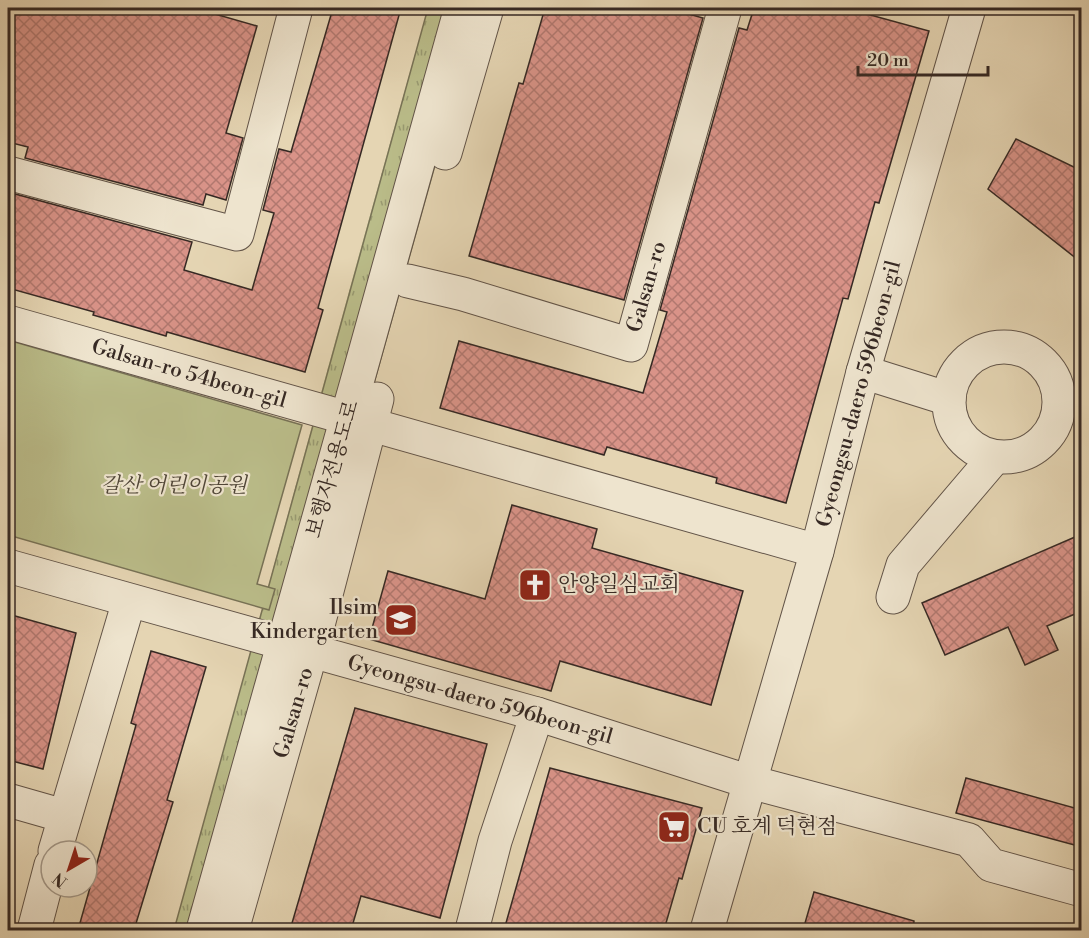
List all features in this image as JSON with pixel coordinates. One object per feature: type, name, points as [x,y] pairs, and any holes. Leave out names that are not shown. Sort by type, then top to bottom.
[{"type":"street","points":[[8,173],[237,234],[296,8]]},
{"type":"street","name":"보행자전용도로","points":[[203,930],[297,647],[348,422],[461,8]]},
{"type":"street","name":"Galsan-ro","points":[[232,930],[297,647],[370,425],[408,281],[487,8]]},
{"type":"street","name":"Galsan-ro","points":[[408,281],[463,294],[631,345],[725,8]]},
{"type":"street","name":"Gyeongsu-daero 596beon-gil","points":[[707,930],[817,551],[863,372],[969,8]]},
{"type":"street","name":"Galsan-ro 54beon-gil","points":[[8,322],[370,425]]},
{"type":"street","points":[[1001,346],[1028,351],[1048,368],[1060,392],[1058,419],[1044,442],[1021,456],[994,458],[970,447],[953,425],[949,399],[956,373],[975,354],[1001,346]]},
{"type":"street","points":[[863,372],[949,399]]},
{"type":"street","points":[[370,425],[817,551]]},
{"type":"street","points":[[893,597],[903,566],[994,458]]},
{"type":"street","name":"Gyeongsu-daero 596beon-gil","points":[[8,566],[537,714],[750,782],[969,840],[991,865],[1082,890]]},
{"type":"street","points":[[58,839],[129,601]]},
{"type":"street","points":[[472,930],[495,841],[537,714]]},
{"type":"street","points":[[8,800],[64,816]]},
{"type":"street","points":[[34,930],[42,899]]},
{"type":"green space","points":[[428,8],[479,8],[221,930],[174,930],[364,238]]},
{"type":"green space","name":"갈산 어린이공원","points":[[8,340],[302,425],[257,584],[275,589],[269,610],[8,535]]},
{"type":"building","points":[[8,8],[194,8],[257,26],[226,133],[243,138],[226,200],[206,194],[203,205],[25,158],[28,147],[8,142]]},
{"type":"building","points":[[333,8],[401,8],[318,308],[323,310],[305,372],[167,332],[166,336],[93,315],[94,312],[8,288],[8,220],[15,194],[192,242],[184,270],[252,290],[274,213],[263,210],[279,149],[291,152]]},
{"type":"building","points":[[545,8],[667,8],[703,18],[624,300],[469,256],[519,83],[523,84]]},
{"type":"building","points":[[754,8],[845,8],[929,31],[879,203],[875,202],[848,299],[843,298],[786,503],[716,483],[717,478],[607,447],[604,455],[440,408],[459,341],[643,393],[667,312],[660,310],[739,28],[747,30]]},
{"type":"building","points":[[1016,139],[1082,171],[1082,263],[988,189]]},
{"type":"building","points":[[512,505],[597,529],[592,548],[743,591],[711,705],[560,661],[551,691],[369,639],[388,571],[485,599]]},
{"type":"building","points":[[1082,534],[1082,611],[1047,626],[1058,650],[1025,665],[1008,627],[945,655],[922,603]]},
{"type":"building","points":[[8,614],[76,633],[43,769],[8,760]]},
{"type":"building","points":[[151,651],[206,667],[167,800],[173,802],[134,930],[78,930],[87,899],[99,899],[99,856],[136,725],[131,723]]},
{"type":"building","points":[[355,708],[487,744],[440,918],[361,896],[351,930],[290,930]]},
{"type":"building","points":[[550,768],[702,808],[682,879],[679,878],[664,930],[504,930]]},
{"type":"building","points":[[966,778],[1082,810],[1082,847],[956,813]]},
{"type":"building","points":[[814,892],[914,921],[913,930],[803,930]]},
{"type":"place","name":"안양일심교회","points":[[535,585]]},
{"type":"place","name":"Ilsim Kindergarten","points":[[401,620]]},
{"type":"place","name":"CU 호계 덕현점","points":[[674,827]]}]
